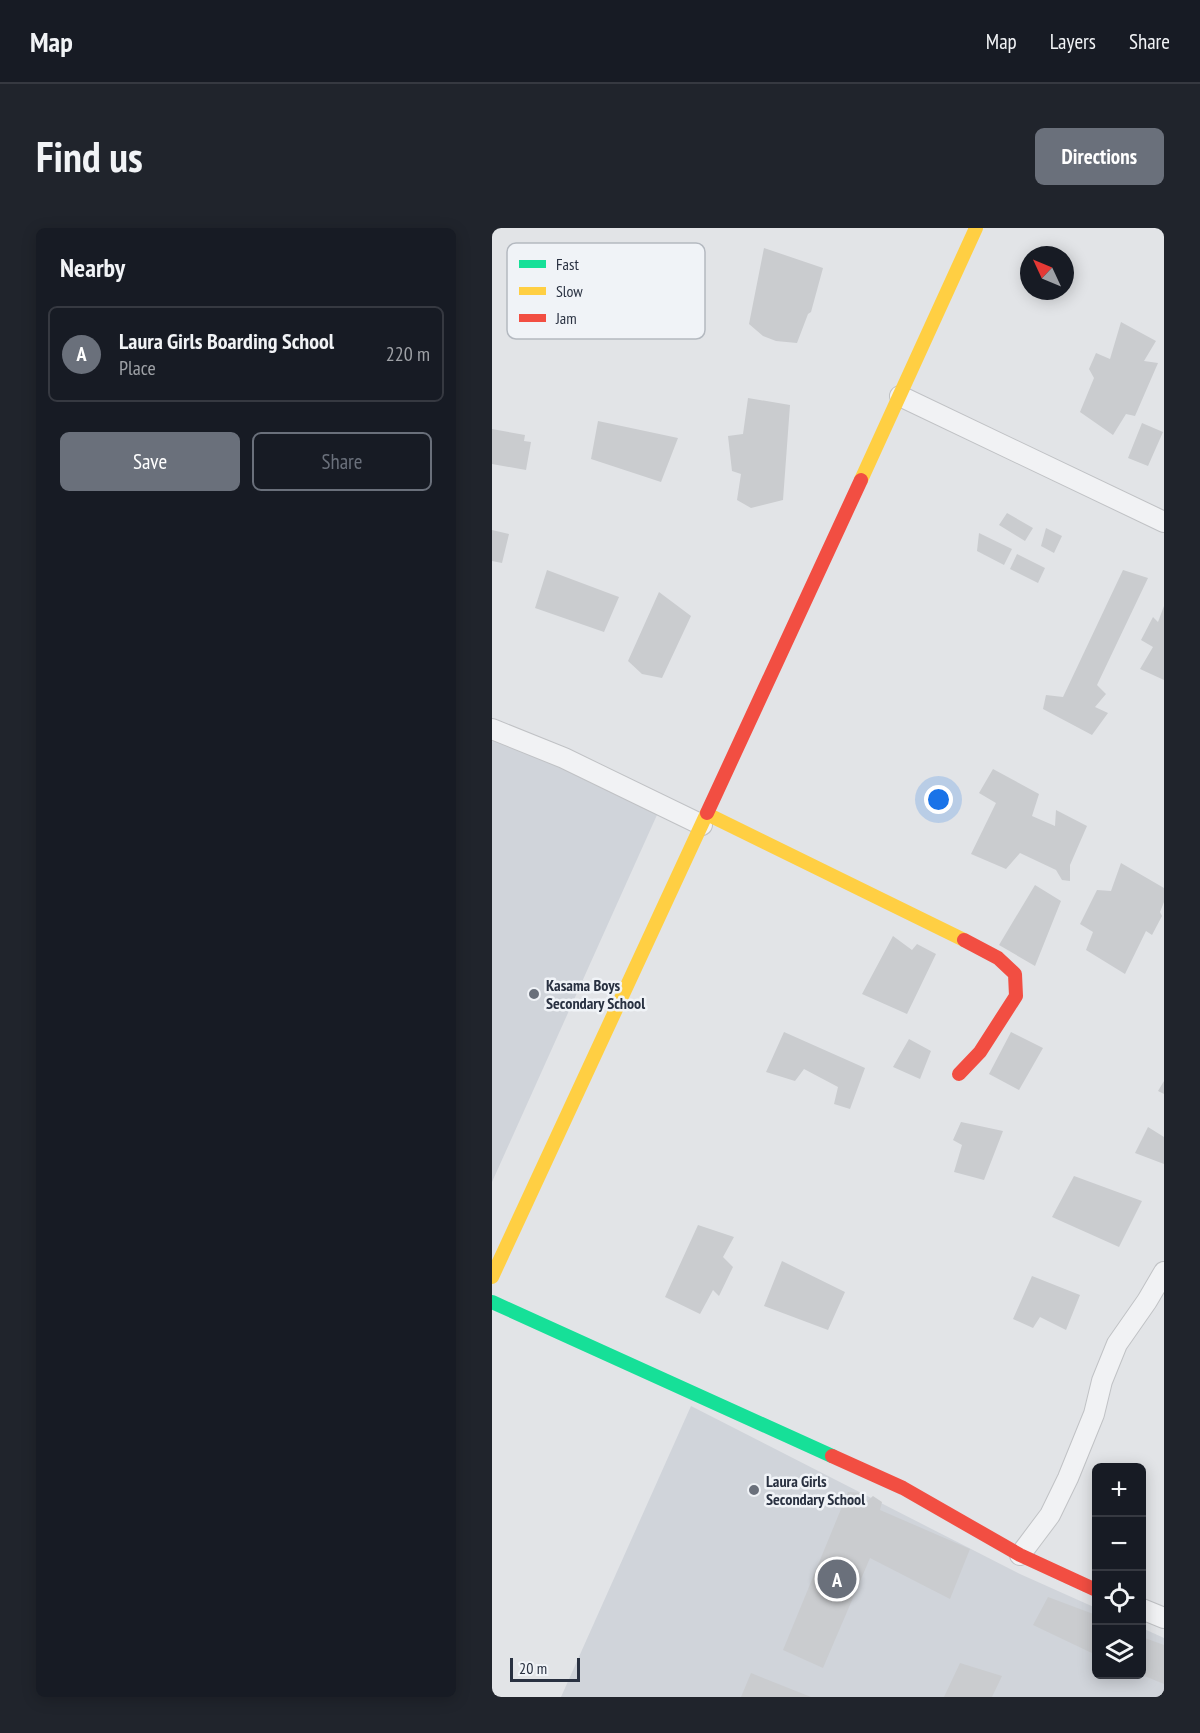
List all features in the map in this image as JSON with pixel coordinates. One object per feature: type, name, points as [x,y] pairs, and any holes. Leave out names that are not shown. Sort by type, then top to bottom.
[{"type":"main road","points":[[492,1277],[705,820],[976,228]]},
{"type":"main road","points":[[705,820],[981,948],[998,958],[1015,974],[1016,996],[980,1052],[959,1074]]},
{"type":"main road","points":[[492,1302],[903,1488],[1020,1555],[1092,1588]]},
{"type":"street","points":[[900,396],[1164,522]]},
{"type":"street","points":[[492,729],[705,820]]},
{"type":"street","points":[[1020,1555],[1050,1515],[1068,1478],[1094,1414],[1102,1381],[1117,1344],[1164,1272]]},
{"type":"street","points":[[1146,1611],[1164,1618]]},
{"type":"shaded area","name":"Kasama Boys Secondary School","points":[[492,736],[661,806],[492,1182]]},
{"type":"shaded area","name":"Laura Girls Secondary School","points":[[691,1406],[1020,1574],[1092,1606],[1092,1679],[1146,1679],[1146,1630],[1164,1638],[1164,1697],[561,1697]]},
{"type":"building","points":[[764,248],[823,268],[811,312],[808,314],[797,343],[776,341],[763,336],[749,324]]},
{"type":"building","points":[[1121,322],[1156,341],[1144,361],[1158,363],[1135,416],[1126,414],[1113,435],[1080,412],[1094,378],[1089,369],[1096,353],[1110,359]]},
{"type":"building","points":[[748,398],[790,405],[783,500],[751,508],[737,500],[741,474],[732,471],[728,436],[743,434]]},
{"type":"building","points":[[598,421],[678,438],[661,482],[591,459]]},
{"type":"building","points":[[1142,423],[1163,432],[1148,466],[1128,458]]},
{"type":"building","points":[[492,429],[525,435],[524,441],[531,442],[526,470],[492,464]]},
{"type":"building","points":[[1007,513],[1033,528],[1025,541],[999,525]]},
{"type":"building","points":[[1046,528],[1062,536],[1054,553],[1041,546]]},
{"type":"building","points":[[492,530],[509,534],[502,563],[492,561]]},
{"type":"building","points":[[979,533],[1012,549],[1004,565],[977,551]]},
{"type":"building","points":[[1017,554],[1045,568],[1038,583],[1010,569]]},
{"type":"building","points":[[547,570],[619,597],[604,632],[535,608]]},
{"type":"building","points":[[1123,570],[1148,578],[1097,685],[1106,694],[1095,707],[1108,713],[1092,735],[1043,709],[1046,695],[1063,697]]},
{"type":"building","points":[[659,592],[691,616],[662,678],[642,674],[628,661]]},
{"type":"building","points":[[1164,606],[1164,680],[1140,669],[1153,647],[1141,640],[1153,617],[1158,622]]},
{"type":"building","points":[[993,769],[1039,794],[1032,816],[1055,826],[1056,810],[1087,826],[1070,865],[1070,881],[1062,880],[1056,870],[1020,853],[1006,869],[971,854],[996,803],[979,793]]},
{"type":"building","points":[[1121,863],[1164,888],[1164,902],[1160,912],[1162,916],[1152,935],[1146,931],[1125,974],[1086,950],[1093,932],[1080,924],[1097,890],[1111,891]]},
{"type":"building","points":[[1035,885],[1061,901],[1035,966],[999,945]]},
{"type":"building","points":[[893,936],[912,950],[917,944],[936,954],[907,1014],[862,994]]},
{"type":"building","points":[[784,1032],[865,1068],[850,1109],[834,1104],[838,1087],[804,1069],[795,1081],[766,1072]]},
{"type":"building","points":[[1011,1032],[1043,1048],[1019,1090],[989,1074]]},
{"type":"building","points":[[909,1039],[931,1051],[920,1079],[893,1067]]},
{"type":"building","points":[[1164,1081],[1164,1094],[1158,1091]]},
{"type":"building","points":[[961,1122],[1003,1131],[984,1180],[954,1172],[962,1145],[953,1140]]},
{"type":"building","points":[[1148,1127],[1164,1137],[1164,1164],[1135,1153]]},
{"type":"building","points":[[1074,1176],[1142,1201],[1119,1247],[1052,1217]]},
{"type":"building","points":[[698,1225],[734,1237],[723,1257],[733,1267],[719,1296],[713,1290],[700,1314],[665,1297]]},
{"type":"building","points":[[782,1261],[845,1292],[828,1330],[764,1306]]},
{"type":"building","points":[[1032,1276],[1080,1295],[1066,1330],[1040,1317],[1033,1328],[1013,1319]]},
{"type":"building","points":[[848,1492],[863,1493],[859,1500],[864,1504],[873,1496],[882,1502],[880,1510],[970,1549],[950,1599],[870,1558],[823,1668],[783,1650]]},
{"type":"building","points":[[1048,1597],[1092,1614],[1092,1653],[1033,1625]]},
{"type":"building","points":[[1146,1638],[1164,1645],[1164,1684],[1146,1677]]},
{"type":"building","points":[[960,1663],[1002,1676],[992,1697],[944,1697]]},
{"type":"building","points":[[751,1673],[811,1697],[741,1697]]},
{"type":"traffic: fast","points":[[492,1302],[832,1456]]},
{"type":"traffic: slow","points":[[861,480],[976,228]]},
{"type":"traffic: slow","points":[[492,1277],[707,813]]},
{"type":"traffic: slow","points":[[707,814],[964,940]]},
{"type":"traffic: jam","points":[[707,813],[861,480]]},
{"type":"traffic: jam","points":[[959,1074],[980,1052],[1016,996],[1015,974],[998,958],[964,940]]},
{"type":"traffic: jam","points":[[832,1456],[903,1488],[1020,1555],[1092,1588]]},
{"type":"place","name":"Kasama Boys Secondary School","points":[[534,994]]},
{"type":"place","name":"Laura Girls Secondary School","points":[[754,1490]]},
{"type":"place","name":"Laura Girls Boarding School","points":[[837,1579]]}]
